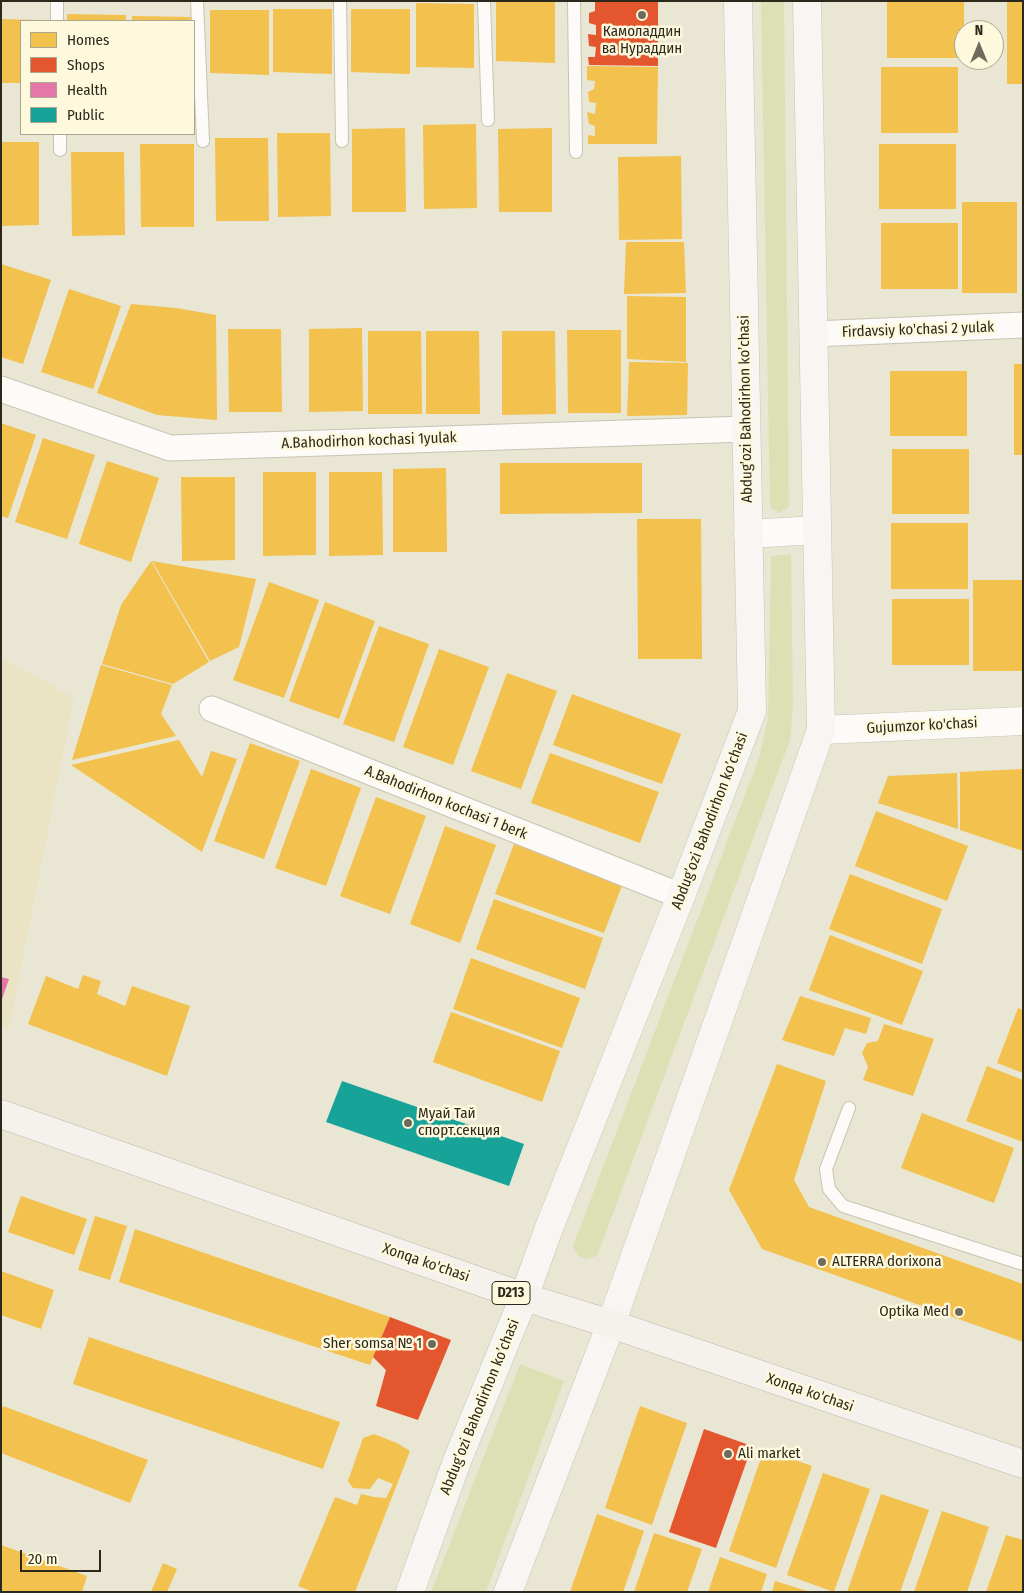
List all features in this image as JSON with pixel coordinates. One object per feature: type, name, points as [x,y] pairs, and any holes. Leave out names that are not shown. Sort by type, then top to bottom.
[{"type":"main road","name":"Abdug’ozi Bahodirhon ko’chasi","points":[[410,1592],[457,1461],[524,1297],[549,1228],[681,896],[752,711],[738,1]]},
{"type":"main road","points":[[508,1592],[611,1324],[821,730],[807,1]]},
{"type":"main road","name":"Xonqa ko'chasi","points":[[1,1114],[524,1297],[611,1324],[1023,1464]]},
{"type":"street","name":"Firdavsiy ko'chasi 2 yulak","points":[[813,334],[1023,325]]},
{"type":"street","name":"A.Bahodirhon kochasi 1yulak","points":[[1,389],[170,448],[746,429]]},
{"type":"street","points":[[748,534],[817,530]]},
{"type":"street","name":"A.Bahodirhon kochasi 1 berk","points":[[212,709],[681,896]]},
{"type":"street","name":"Gujumzor ko'chasi","points":[[821,730],[1023,721]]},
{"type":"lane","points":[[57,1],[58,20]]},
{"type":"lane","points":[[197,1],[203,141]]},
{"type":"lane","points":[[340,1],[342,141]]},
{"type":"lane","points":[[484,1],[488,120]]},
{"type":"lane","points":[[574,1],[576,152]]},
{"type":"lane","points":[[60,135],[60,150]]},
{"type":"lane","points":[[849,1108],[826,1168],[829,1189],[843,1206],[1023,1264]]},
{"type":"shaded area","points":[[1,657],[74,698],[9,1029],[1,1026]]},
{"type":"green space","points":[[761,1],[784,1],[789,507],[779,513],[770,507]]},
{"type":"green space","points":[[791,554],[793,707],[790,740],[597,1256],[585,1259],[578,1255],[573,1246],[759,758],[768,718],[771,556]]},
{"type":"green space","points":[[520,1364],[564,1381],[486,1592],[431,1592]]},
{"type":"building: Homes","points":[[496,1],[555,1],[555,63],[496,61]]},
{"type":"building: Homes","points":[[887,1],[964,1],[964,20],[954,20],[954,58],[887,58]]},
{"type":"building: Homes","points":[[1007,1],[1023,1],[1023,84],[1007,84]]},
{"type":"building: Homes","points":[[416,3],[474,4],[474,68],[416,67]]},
{"type":"building: Homes","points":[[273,9],[332,9],[332,74],[273,72]]},
{"type":"building: Homes","points":[[351,9],[410,9],[410,74],[351,72]]},
{"type":"building: Homes","points":[[210,10],[269,10],[269,75],[210,73]]},
{"type":"building: Homes","points":[[67,14],[126,15],[126,20],[67,20]]},
{"type":"building: Homes","points":[[132,16],[191,17],[191,20],[132,20]]},
{"type":"building: Homes","points":[[1,19],[36,20],[20,20],[20,83],[1,83]]},
{"type":"building: Homes","points":[[587,66],[658,67],[657,144],[588,144],[588,135],[595,136],[595,126],[589,124],[587,112],[595,114],[596,103],[589,102],[588,92],[594,89],[595,81],[587,80]]},
{"type":"building: Homes","points":[[881,67],[954,67],[954,70],[958,70],[958,133],[881,133]]},
{"type":"building: Homes","points":[[476,124],[477,208],[424,209],[423,125]]},
{"type":"building: Homes","points":[[405,128],[406,212],[352,212],[352,129]]},
{"type":"building: Homes","points":[[552,128],[552,212],[499,212],[498,129]]},
{"type":"building: Homes","points":[[277,133],[330,133],[331,216],[278,217]]},
{"type":"building: Homes","points":[[215,138],[268,138],[269,221],[216,221]]},
{"type":"building: Homes","points":[[1,142],[39,142],[39,225],[1,226]]},
{"type":"building: Homes","points":[[140,144],[194,144],[194,227],[141,227]]},
{"type":"building: Homes","points":[[879,144],[956,144],[956,209],[879,209]]},
{"type":"building: Homes","points":[[71,152],[124,152],[125,235],[72,236]]},
{"type":"building: Homes","points":[[681,156],[682,239],[619,240],[618,157]]},
{"type":"building: Homes","points":[[962,202],[1017,202],[1017,293],[962,293]]},
{"type":"building: Homes","points":[[881,223],[958,223],[958,289],[881,289]]},
{"type":"building: Homes","points":[[626,242],[684,242],[686,293],[624,294]]},
{"type":"building: Homes","points":[[1,264],[51,280],[23,364],[1,357]]},
{"type":"building: Homes","points":[[69,289],[121,306],[93,389],[41,372]]},
{"type":"building: Homes","points":[[627,296],[686,297],[686,362],[627,359]]},
{"type":"building: Homes","points":[[131,304],[176,308],[216,315],[217,420],[157,415],[97,393]]},
{"type":"building: Homes","points":[[362,328],[363,411],[309,412],[309,329]]},
{"type":"building: Homes","points":[[228,329],[281,329],[282,412],[229,412]]},
{"type":"building: Homes","points":[[567,330],[621,330],[621,413],[568,413]]},
{"type":"building: Homes","points":[[368,331],[421,331],[422,414],[368,414]]},
{"type":"building: Homes","points":[[426,331],[479,331],[480,414],[426,414]]},
{"type":"building: Homes","points":[[502,331],[555,331],[556,414],[502,415]]},
{"type":"building: Homes","points":[[629,362],[688,363],[687,415],[627,416]]},
{"type":"building: Homes","points":[[1014,364],[1023,364],[1023,455],[1014,455]]},
{"type":"building: Homes","points":[[890,371],[967,371],[967,436],[890,436]]},
{"type":"building: Homes","points":[[1,423],[36,435],[8,518],[1,516]]},
{"type":"building: Homes","points":[[43,438],[95,455],[67,539],[15,522]]},
{"type":"building: Homes","points":[[892,449],[969,449],[969,514],[892,514]]},
{"type":"building: Homes","points":[[107,461],[159,478],[131,562],[79,544]]},
{"type":"building: Homes","points":[[500,463],[642,463],[642,513],[500,514]]},
{"type":"building: Homes","points":[[446,468],[447,552],[393,552],[393,469]]},
{"type":"building: Homes","points":[[263,472],[316,472],[316,555],[263,556]]},
{"type":"building: Homes","points":[[329,472],[382,472],[383,555],[329,556]]},
{"type":"building: Homes","points":[[181,477],[235,477],[235,560],[182,561]]},
{"type":"building: Homes","points":[[637,519],[701,519],[702,659],[638,659]]},
{"type":"building: Homes","points":[[891,523],[968,523],[968,589],[891,589]]},
{"type":"building: Homes","points":[[151,561],[209,662],[173,684],[102,664],[121,605]]},
{"type":"building: Homes","points":[[152,561],[256,579],[239,647],[210,661]]},
{"type":"building: Homes","points":[[973,580],[1023,580],[1023,671],[973,671]]},
{"type":"building: Homes","points":[[269,582],[319,600],[284,698],[233,680]]},
{"type":"building: Homes","points":[[892,599],[969,599],[969,665],[892,665]]},
{"type":"building: Homes","points":[[325,602],[375,621],[339,719],[289,701]]},
{"type":"building: Homes","points":[[379,626],[429,644],[394,742],[343,724]]},
{"type":"building: Homes","points":[[439,649],[489,667],[453,765],[403,747]]},
{"type":"building: Homes","points":[[101,665],[172,685],[161,714],[176,736],[72,760]]},
{"type":"building: Homes","points":[[507,673],[557,691],[521,789],[471,771]]},
{"type":"building: Homes","points":[[572,694],[681,734],[662,784],[553,745]]},
{"type":"building: Homes","points":[[179,740],[202,777],[211,751],[237,759],[202,852],[71,765]]},
{"type":"building: Homes","points":[[250,743],[300,761],[264,859],[214,841]]},
{"type":"building: Homes","points":[[550,753],[659,792],[640,843],[531,803]]},
{"type":"building: Homes","points":[[311,769],[361,788],[326,886],[275,868]]},
{"type":"building: Homes","points":[[1023,769],[1023,851],[960,830],[960,772]]},
{"type":"building: Homes","points":[[957,773],[958,829],[878,803],[888,776]]},
{"type":"building: Homes","points":[[376,797],[426,816],[390,914],[340,896]]},
{"type":"building: Homes","points":[[876,811],[968,846],[947,901],[855,866]]},
{"type":"building: Homes","points":[[445,826],[496,845],[460,943],[410,924]]},
{"type":"building: Homes","points":[[514,844],[623,883],[604,933],[495,894]]},
{"type":"building: Homes","points":[[850,874],[942,909],[922,964],[829,929]]},
{"type":"building: Homes","points":[[494,899],[603,938],[585,989],[476,949]]},
{"type":"building: Homes","points":[[830,935],[923,971],[902,1025],[809,990]]},
{"type":"building: Homes","points":[[471,958],[580,998],[562,1048],[453,1009]]},
{"type":"building: Homes","points":[[83,975],[101,981],[97,994],[125,1006],[132,986],[190,1006],[167,1076],[28,1024],[46,976],[78,989]]},
{"type":"building: Homes","points":[[800,996],[871,1018],[866,1034],[845,1028],[834,1056],[782,1040]]},
{"type":"building: Homes","points":[[1018,1008],[1023,1010],[1023,1073],[997,1063]]},
{"type":"building: Homes","points":[[451,1012],[560,1051],[542,1102],[433,1062]]},
{"type":"building: Homes","points":[[884,1024],[934,1039],[913,1096],[863,1080],[868,1067],[862,1053],[867,1043],[878,1041]]},
{"type":"building: Homes","points":[[777,1064],[826,1081],[794,1180],[809,1207],[1023,1284],[1023,1342],[762,1249],[729,1190]]},
{"type":"building: Homes","points":[[987,1066],[1023,1080],[1023,1142],[966,1121]]},
{"type":"building: Homes","points":[[922,1113],[1014,1148],[994,1203],[901,1168]]},
{"type":"building: Homes","points":[[21,1196],[87,1219],[74,1255],[8,1232]]},
{"type":"building: Homes","points":[[95,1216],[127,1226],[110,1280],[78,1270]]},
{"type":"building: Homes","points":[[135,1229],[390,1317],[370,1365],[119,1282]]},
{"type":"building: Homes","points":[[1,1271],[54,1290],[41,1329],[1,1315]]},
{"type":"building: Homes","points":[[89,1337],[340,1422],[323,1469],[73,1384]]},
{"type":"building: Homes","points":[[3,1406],[148,1460],[130,1503],[1,1453],[1,1411]]},
{"type":"building: Homes","points":[[640,1406],[687,1423],[652,1525],[605,1508]]},
{"type":"building: Homes","points":[[374,1434],[397,1443],[410,1451],[355,1592],[313,1592],[298,1586],[335,1497],[357,1505],[361,1494],[386,1498],[393,1484],[378,1478],[370,1489],[353,1488],[348,1481],[363,1438]]},
{"type":"building: Homes","points":[[764,1449],[812,1466],[776,1568],[729,1551]]},
{"type":"building: Homes","points":[[823,1473],[870,1489],[834,1592],[787,1575]]},
{"type":"building: Homes","points":[[881,1494],[929,1510],[900,1592],[847,1592]]},
{"type":"building: Homes","points":[[942,1511],[989,1527],[967,1592],[914,1592]]},
{"type":"building: Homes","points":[[597,1514],[644,1531],[623,1592],[570,1592]]},
{"type":"building: Homes","points":[[654,1533],[702,1549],[687,1592],[634,1592]]},
{"type":"building: Homes","points":[[1006,1535],[1023,1540],[1023,1592],[986,1592]]},
{"type":"building: Homes","points":[[1,1545],[87,1576],[82,1592],[1,1592]]},
{"type":"building: Homes","points":[[720,1557],[767,1574],[761,1592],[708,1592]]},
{"type":"building: Homes","points":[[163,1563],[177,1569],[167,1592],[151,1592]]},
{"type":"building: Homes","points":[[775,1581],[807,1591],[772,1592]]},
{"type":"building: Shops","points":[[595,1],[658,1],[658,66],[589,65],[588,57],[595,57],[596,47],[589,46],[588,34],[596,35],[596,25],[589,23],[589,13],[595,11]]},
{"type":"building: Shops","points":[[390,1317],[451,1340],[418,1420],[376,1406],[386,1370],[373,1357]]},
{"type":"building: Shops","points":[[704,1429],[752,1446],[716,1548],[669,1532]]},
{"type":"building: Health","points":[[1,977],[9,979],[2,999],[1,999]]},
{"type":"building: Public","points":[[342,1081],[524,1144],[509,1186],[326,1122]]},
{"type":"place","name":"Камоладдин ва Нураддин","points":[[642,15]]},
{"type":"place","name":"Муай Тай спорт.секция","points":[[408,1123]]},
{"type":"place","name":"ALTERRA dorixona","points":[[822,1262]]},
{"type":"place","name":"Optika Med","points":[[959,1312]]},
{"type":"place","name":"Sher somsa № 1","points":[[432,1344]]},
{"type":"place","name":"Ali market","points":[[728,1454]]}]
